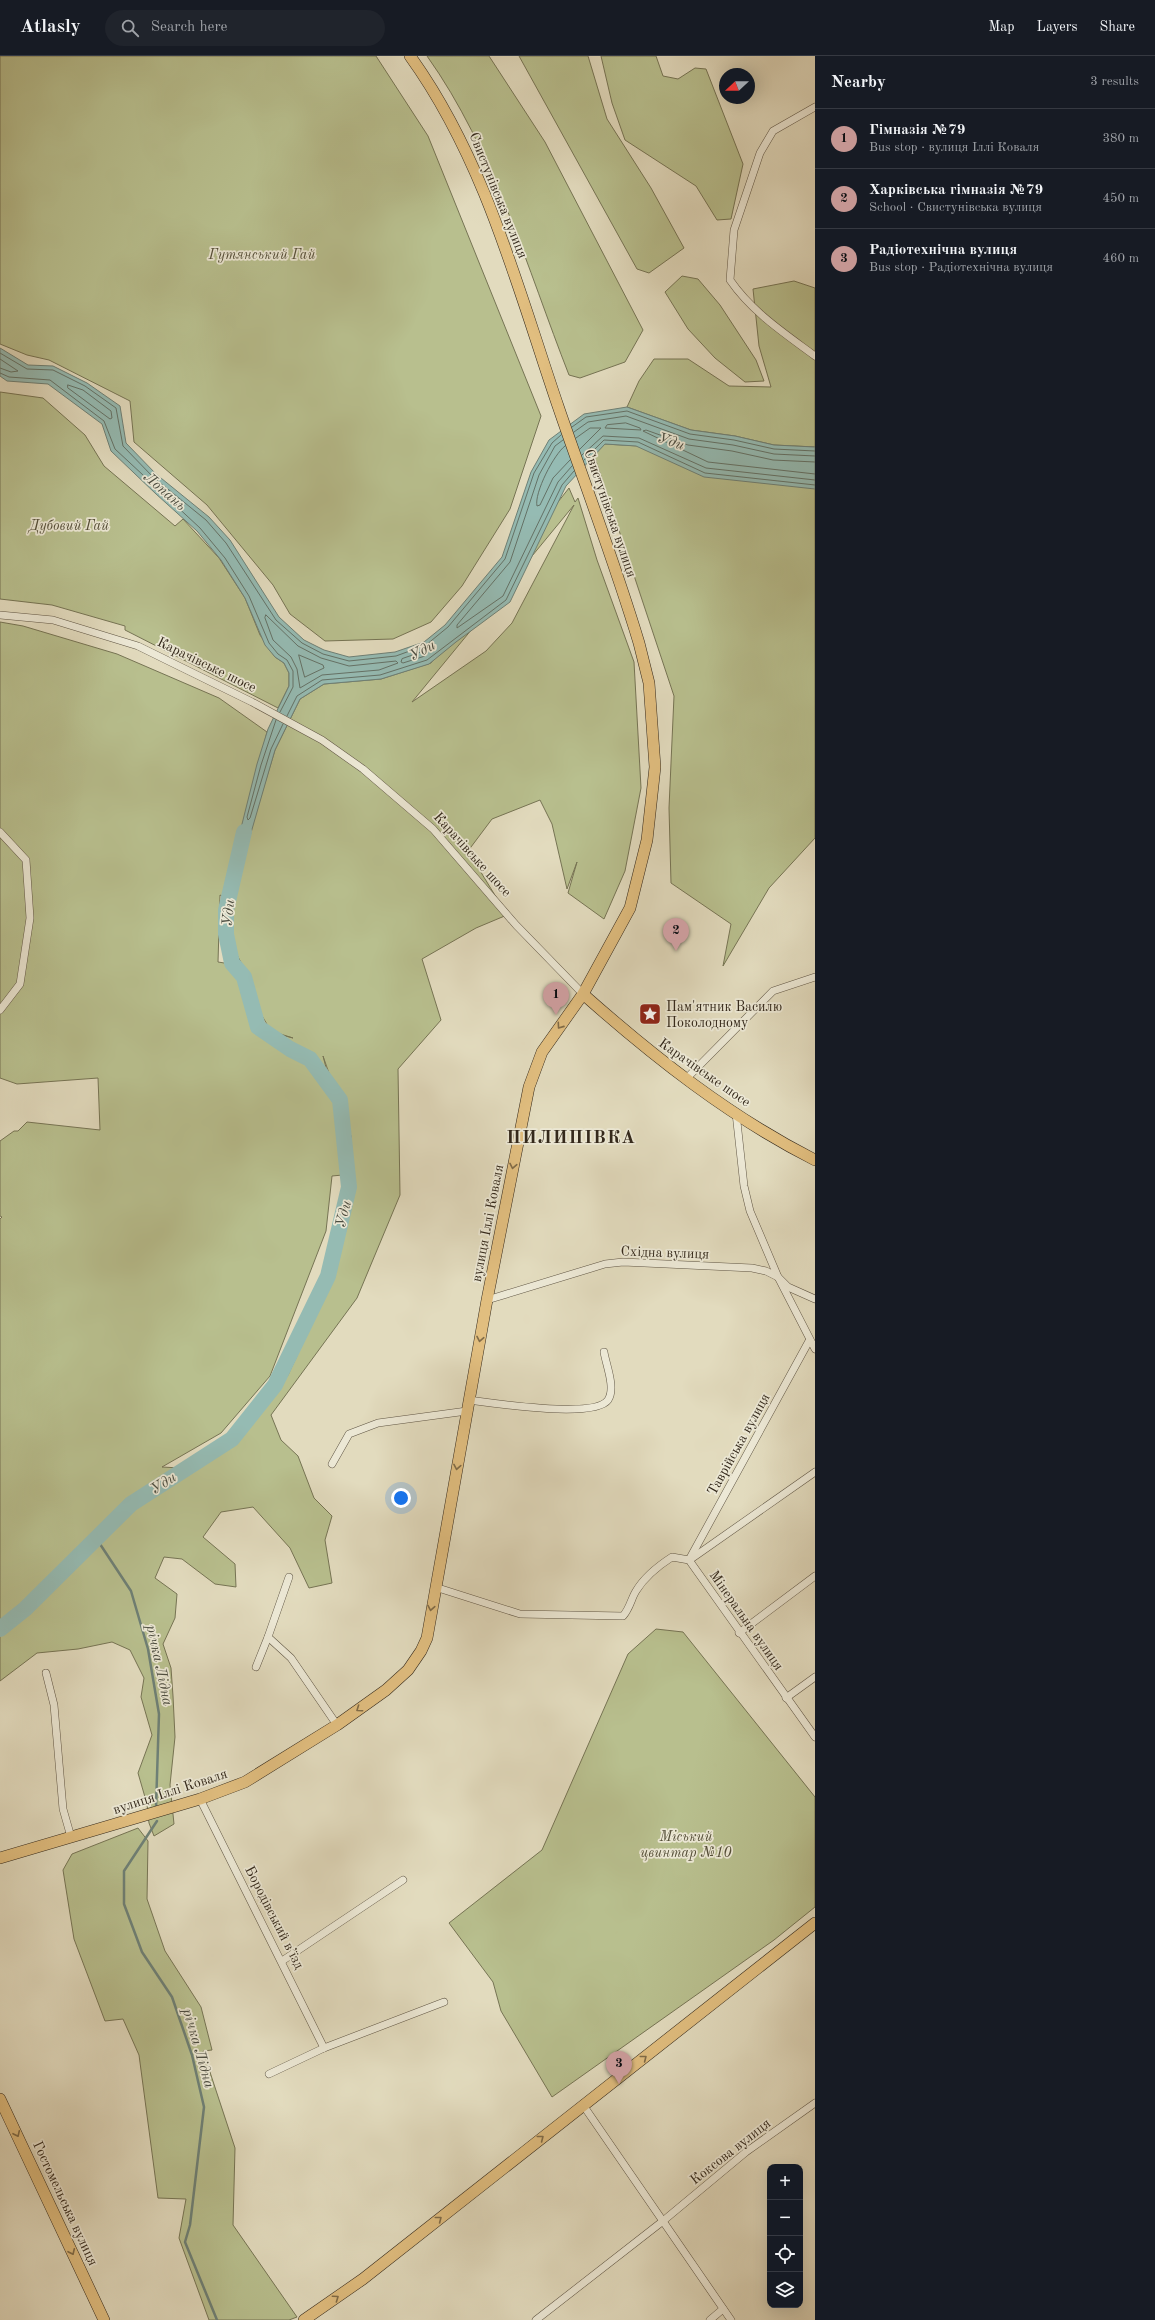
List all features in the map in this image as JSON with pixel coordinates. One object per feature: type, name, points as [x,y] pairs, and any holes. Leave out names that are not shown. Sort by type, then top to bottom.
[{"type":"main road","name":"Свистунівська вулиця","points":[[410,56],[430,83],[457,131],[492,212],[629,608],[649,683],[655,767],[647,840],[630,908],[583,994]]},
{"type":"main road","name":"Карачівське шосе","points":[[583,994],[645,1048],[686,1079],[736,1113],[815,1160]]},
{"type":"main road","name":"вулиця Іллі Коваля","points":[[0,1858],[200,1799],[245,1782],[337,1725],[395,1683],[415,1661],[426,1638],[487,1300],[529,1087],[542,1052],[583,994]]},
{"type":"main road","points":[[304,2320],[363,2279],[815,1923]]},
{"type":"main road","name":"Гостомельська вулиця","points":[[0,2099],[104,2320]]},
{"type":"street","points":[[815,107],[773,131],[760,153],[734,230],[730,280],[741,298],[815,356]]},
{"type":"street","name":"Карачівське шосе","points":[[0,615],[53,620],[138,646],[311,733],[363,769],[433,829],[516,925],[583,994]]},
{"type":"street","points":[[0,832],[26,860],[30,918],[20,984],[0,1010]]},
{"type":"street","points":[[686,1079],[773,991],[815,977]]},
{"type":"street","points":[[736,1113],[744,1186],[750,1211],[778,1277],[809,1341],[815,1349]]},
{"type":"street","name":"Східна вулиця","points":[[487,1300],[605,1264],[623,1262],[752,1268],[766,1271],[778,1277],[788,1287],[815,1299]]},
{"type":"street","name":"Таврійська вулиця","points":[[689,1560],[809,1341]]},
{"type":"street","points":[[332,1464],[349,1434],[378,1423],[468,1406],[578,1410],[598,1407],[607,1401],[612,1390],[604,1352]]},
{"type":"street","points":[[435,1587],[520,1614],[623,1616],[628,1610],[636,1591],[655,1568],[672,1557],[689,1560],[815,1472]]},
{"type":"street","name":"Мінеральна вулиця","points":[[689,1560],[739,1633],[815,1737]]},
{"type":"street","points":[[739,1633],[815,1576]]},
{"type":"street","points":[[256,1667],[289,1577]]},
{"type":"street","points":[[268,1636],[291,1658],[337,1725]]},
{"type":"street","points":[[46,1672],[54,1705],[63,1809],[71,1837]]},
{"type":"street","points":[[786,1698],[815,1677]]},
{"type":"street","name":"Бородівський в’їзд","points":[[200,1799],[324,2048]]},
{"type":"street","points":[[282,1961],[403,1880]]},
{"type":"street","points":[[269,2074],[324,2048],[444,2002]]},
{"type":"street","name":"Коксова вулиця","points":[[536,2320],[663,2221],[746,2152],[815,2103]]},
{"type":"street","points":[[583,2105],[731,2320]]},
{"type":"street","points":[[710,2320],[723,2309]]},
{"type":"green space","name":"Гутянський Гай","points":[[0,56],[376,56],[428,136],[541,416],[510,509],[462,586],[431,622],[393,639],[325,641],[290,614],[273,585],[207,505],[134,442],[130,401],[49,360],[27,355],[0,344]]},
{"type":"green space","points":[[427,56],[489,56],[545,142],[643,330],[625,362],[580,378],[569,375],[523,252],[490,170],[472,130],[451,92]]},
{"type":"green space","points":[[519,56],[588,56],[607,119],[651,188],[684,248],[649,273],[637,269]]},
{"type":"green space","points":[[601,56],[656,56],[663,76],[678,79],[695,68],[706,69],[743,164],[731,219],[717,220],[696,186],[625,140],[612,103]]},
{"type":"green space","points":[[682,276],[698,279],[720,305],[756,360],[764,381],[745,382],[715,358],[688,329],[665,292]]},
{"type":"green space","points":[[794,281],[815,288],[815,447],[774,445],[735,436],[691,430],[627,407],[639,381],[654,359],[688,359],[729,386],[771,387],[759,346],[753,289]]},
{"type":"green space","name":"Дубовий Гай","points":[[0,392],[43,398],[85,435],[104,466],[175,526],[183,519],[219,558],[245,598],[260,635],[275,657],[284,663],[289,673],[289,686],[278,708],[125,630],[125,626],[52,605],[0,599]]},
{"type":"green space","points":[[605,444],[639,446],[815,487],[815,838],[769,888],[723,966],[731,924],[671,883],[669,808],[674,696],[594,455]]},
{"type":"green space","points":[[569,488],[575,502],[578,498],[597,560],[634,662],[641,788],[625,871],[604,919],[568,893],[577,862],[567,889],[552,824],[540,800],[492,819],[468,851],[507,915],[476,928],[422,959],[441,1020],[398,1069],[400,1195],[357,1298],[271,1415],[281,1440],[298,1456],[314,1498],[332,1516],[325,1540],[332,1583],[309,1588],[290,1548],[253,1507],[221,1512],[203,1537],[235,1564],[236,1587],[215,1584],[182,1559],[164,1557],[155,1578],[177,1594],[175,1618],[163,1644],[171,1668],[173,1696],[175,1737],[170,1785],[174,1824],[154,1836],[149,1823],[147,1804],[138,1773],[152,1735],[141,1697],[144,1678],[130,1650],[112,1642],[78,1649],[37,1653],[0,1681],[0,1632],[44,1595],[134,1507],[234,1446],[288,1375],[326,1293],[353,1174],[332,1176],[326,1231],[270,1376],[221,1433],[162,1467],[180,1468],[126,1504],[25,1603],[0,1623],[0,1219],[2,1217],[0,1216],[0,1141],[14,1131],[18,1131],[27,1122],[100,1130],[98,1078],[17,1084],[0,1078],[0,622],[23,626],[117,654],[219,698],[267,732],[226,898],[220,895],[218,962],[243,966],[237,955],[231,928],[233,888],[275,750],[300,699],[324,684],[381,679],[431,663]],"holes":[[[574,505],[512,623],[486,651],[412,702]],[[244,968],[250,977],[258,1009],[271,1031],[293,1038],[255,1028]],[[323,1056],[351,1136],[353,1171]]]},
{"type":"green space","name":"Міський цвинтар №10","points":[[656,1629],[683,1632],[815,1797],[815,1907],[774,1940],[552,2097],[501,2011],[493,1982],[449,1923],[542,1850],[628,1654]]},
{"type":"green space","points":[[138,1828],[148,1841],[147,1899],[165,1951],[201,2007],[212,2050],[203,2051],[235,2148],[233,2225],[297,2317],[289,2320],[209,2320],[179,2238],[186,2199],[158,2198],[139,2055],[123,2019],[105,2021],[74,1939],[63,1870],[72,1854]]},
{"type":"water","name":"Лопань","points":[[0,348],[28,365],[53,366],[87,383],[120,406],[126,443],[156,474],[209,517],[230,540],[279,617],[304,640],[324,650],[349,657],[395,652],[424,642],[445,625],[502,557],[531,472],[549,440],[584,414],[627,407],[691,430],[735,436],[774,445],[815,447],[815,489],[704,477],[636,446],[605,444],[566,486],[510,602],[429,664],[381,679],[324,684],[300,699],[275,750],[246,850],[234,856],[257,764],[268,729],[289,686],[289,673],[284,663],[275,657],[265,645],[245,598],[221,560],[197,531],[111,451],[102,424],[48,384],[7,381],[0,376]]},
{"type":"waterway","name":"Уди","points":[[0,1629],[25,1609],[131,1504],[232,1439],[275,1385],[328,1276],[349,1187],[340,1100],[310,1059],[290,1049],[258,1027],[244,977],[232,963],[226,934],[226,910],[244,832]]},
{"type":"waterway","name":"річка Лідна","points":[[96,1538],[131,1591],[148,1649],[159,1714],[156,1807]]},
{"type":"waterway","name":"річка Лідна","points":[[157,1821],[124,1871],[124,1904],[142,1952],[172,1997],[192,2055],[204,2107],[190,2225],[185,2242],[217,2320]]},
{"type":"place","name":"Харківська гімназія №79","points":[[676,951]]},
{"type":"place","name":"Пам'ятник Василю Поколодному","points":[[650,1014]]},
{"type":"place","name":"Гімназія №79","points":[[556,1015]]},
{"type":"place","name":"Радіотехнічна вулиця","points":[[619,2084]]},
{"type":"district","name":"ПИЛИПІВКА","points":[[571,1137]]}]
